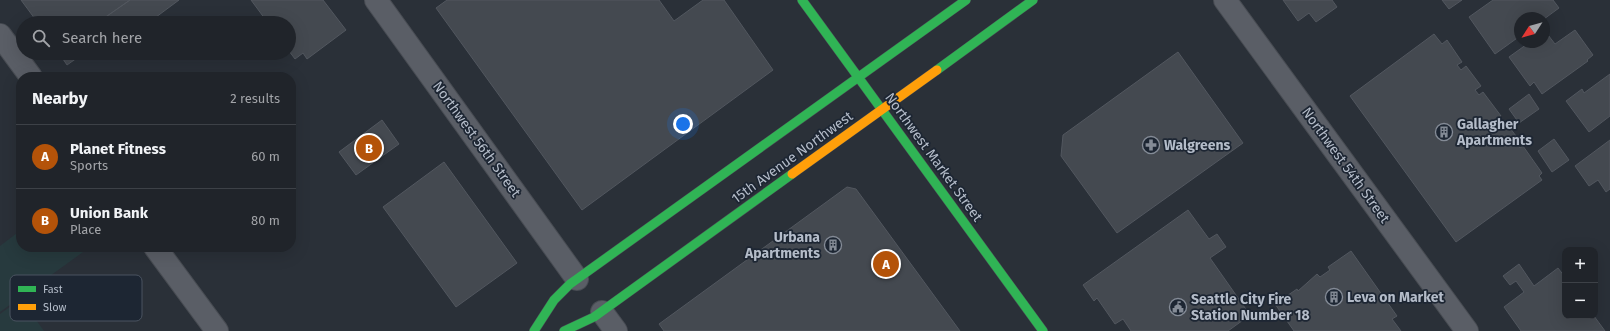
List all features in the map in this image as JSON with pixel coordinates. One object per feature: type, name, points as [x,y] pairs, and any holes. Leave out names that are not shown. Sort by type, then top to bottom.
[{"type":"main road","name":"Northwest Market Street","points":[[802,0],[1043,331]]},
{"type":"main road","name":"15th Avenue Northwest","points":[[534,331],[555,297],[577,279],[966,0]]},
{"type":"main road","name":"15th Avenue Northwest","points":[[564,331],[577,326],[602,312],[1033,0]]},
{"type":"street","name":"Northwest 56th Street","points":[[376,0],[577,279]]},
{"type":"street","name":"Northwest 54th Street","points":[[1225,0],[1467,331]]},
{"type":"street","points":[[0,35],[16,57]]},
{"type":"street","points":[[18,60],[26,72]]},
{"type":"street","points":[[159,252],[217,331]]},
{"type":"street","points":[[602,312],[616,331]]},
{"type":"green space","points":[[16,234],[16,252],[83,252],[51,275],[10,275],[10,305],[0,312],[0,246]]},
{"type":"green space","points":[[10,307],[10,321],[37,321],[44,331],[0,331],[0,314]]},
{"type":"building","points":[[21,0],[130,0],[107,16],[33,16]]},
{"type":"building","points":[[130,0],[179,0],[157,16],[107,16]]},
{"type":"building","points":[[251,0],[323,0],[346,30],[307,59],[303,53],[296,58],[296,16],[263,16]]},
{"type":"building","points":[[447,0],[659,0],[674,21],[703,0],[724,0],[773,70],[582,210],[436,8]]},
{"type":"building","points":[[1283,0],[1332,0],[1337,7],[1316,22],[1309,13],[1298,21]]},
{"type":"building","points":[[1442,0],[1462,0],[1449,9]]},
{"type":"building","points":[[1493,0],[1553,0],[1559,8],[1550,15],[1550,12],[1514,12],[1514,40],[1495,54],[1469,17]]},
{"type":"building","points":[[1575,30],[1593,55],[1587,60],[1588,61],[1542,94],[1534,82],[1530,86],[1509,57],[1522,48],[1550,48],[1550,38],[1555,44]]},
{"type":"building","name":"Gallagher Apartments","points":[[1434,34],[1442,44],[1447,40],[1462,62],[1457,65],[1461,70],[1466,66],[1481,86],[1475,90],[1479,95],[1483,92],[1501,116],[1496,119],[1499,124],[1504,120],[1519,140],[1516,142],[1520,148],[1523,146],[1542,173],[1539,176],[1542,180],[1456,242],[1350,96]]},
{"type":"building","name":"Walgreens","points":[[1178,52],[1243,143],[1117,233],[1061,156],[1063,135]]},
{"type":"building","points":[[64,60],[74,60],[67,65]]},
{"type":"building","points":[[1610,74],[1610,116],[1589,132],[1566,101],[1582,89],[1584,93]]},
{"type":"building","points":[[1529,94],[1539,109],[1519,123],[1509,109]]},
{"type":"building","points":[[382,120],[399,144],[356,175],[339,152]]},
{"type":"building","points":[[1554,139],[1569,160],[1552,172],[1538,151]]},
{"type":"building","points":[[1610,140],[1610,189],[1606,192],[1598,180],[1589,186],[1575,166]]},
{"type":"building","points":[[444,162],[517,263],[456,307],[383,207]]},
{"type":"building","name":"Urbana Apartments","points":[[847,187],[856,189],[960,331],[664,331],[659,324]]},
{"type":"building","points":[[1188,210],[1209,239],[1217,234],[1226,247],[1210,258],[1250,315],[1228,331],[1131,331],[1123,319],[1115,324],[1097,298],[1094,301],[1083,285]]},
{"type":"building","name":"Leva on Market","points":[[1351,251],[1397,316],[1392,319],[1401,331],[1294,331],[1275,304],[1297,289],[1298,291],[1317,274],[1320,277],[1330,270],[1328,267]]},
{"type":"building","points":[[1519,264],[1534,286],[1558,268],[1562,273],[1562,319],[1596,319],[1605,331],[1521,331],[1504,307],[1524,292],[1516,281],[1510,285],[1503,276]]},
{"type":"traffic: fast","points":[[802,0],[1043,331]]},
{"type":"traffic: fast","points":[[534,331],[554,300],[570,284],[966,0]]},
{"type":"traffic: fast","points":[[937,70],[1033,0]]},
{"type":"traffic: fast","points":[[564,331],[594,317],[792,174]]},
{"type":"traffic: slow","points":[[792,174],[937,70]]},
{"type":"place","name":"Gallagher Apartments","points":[[1444,132]]},
{"type":"place","name":"Walgreens","points":[[1151,145]]},
{"type":"place","name":"Union Bank","points":[[369,148]]},
{"type":"place","name":"Urbana Apartments","points":[[833,245]]},
{"type":"place","name":"Planet Fitness","points":[[886,264]]},
{"type":"place","name":"Leva on Market","points":[[1334,297]]},
{"type":"place","name":"Seattle City Fire Station Number 18","points":[[1178,307]]}]
